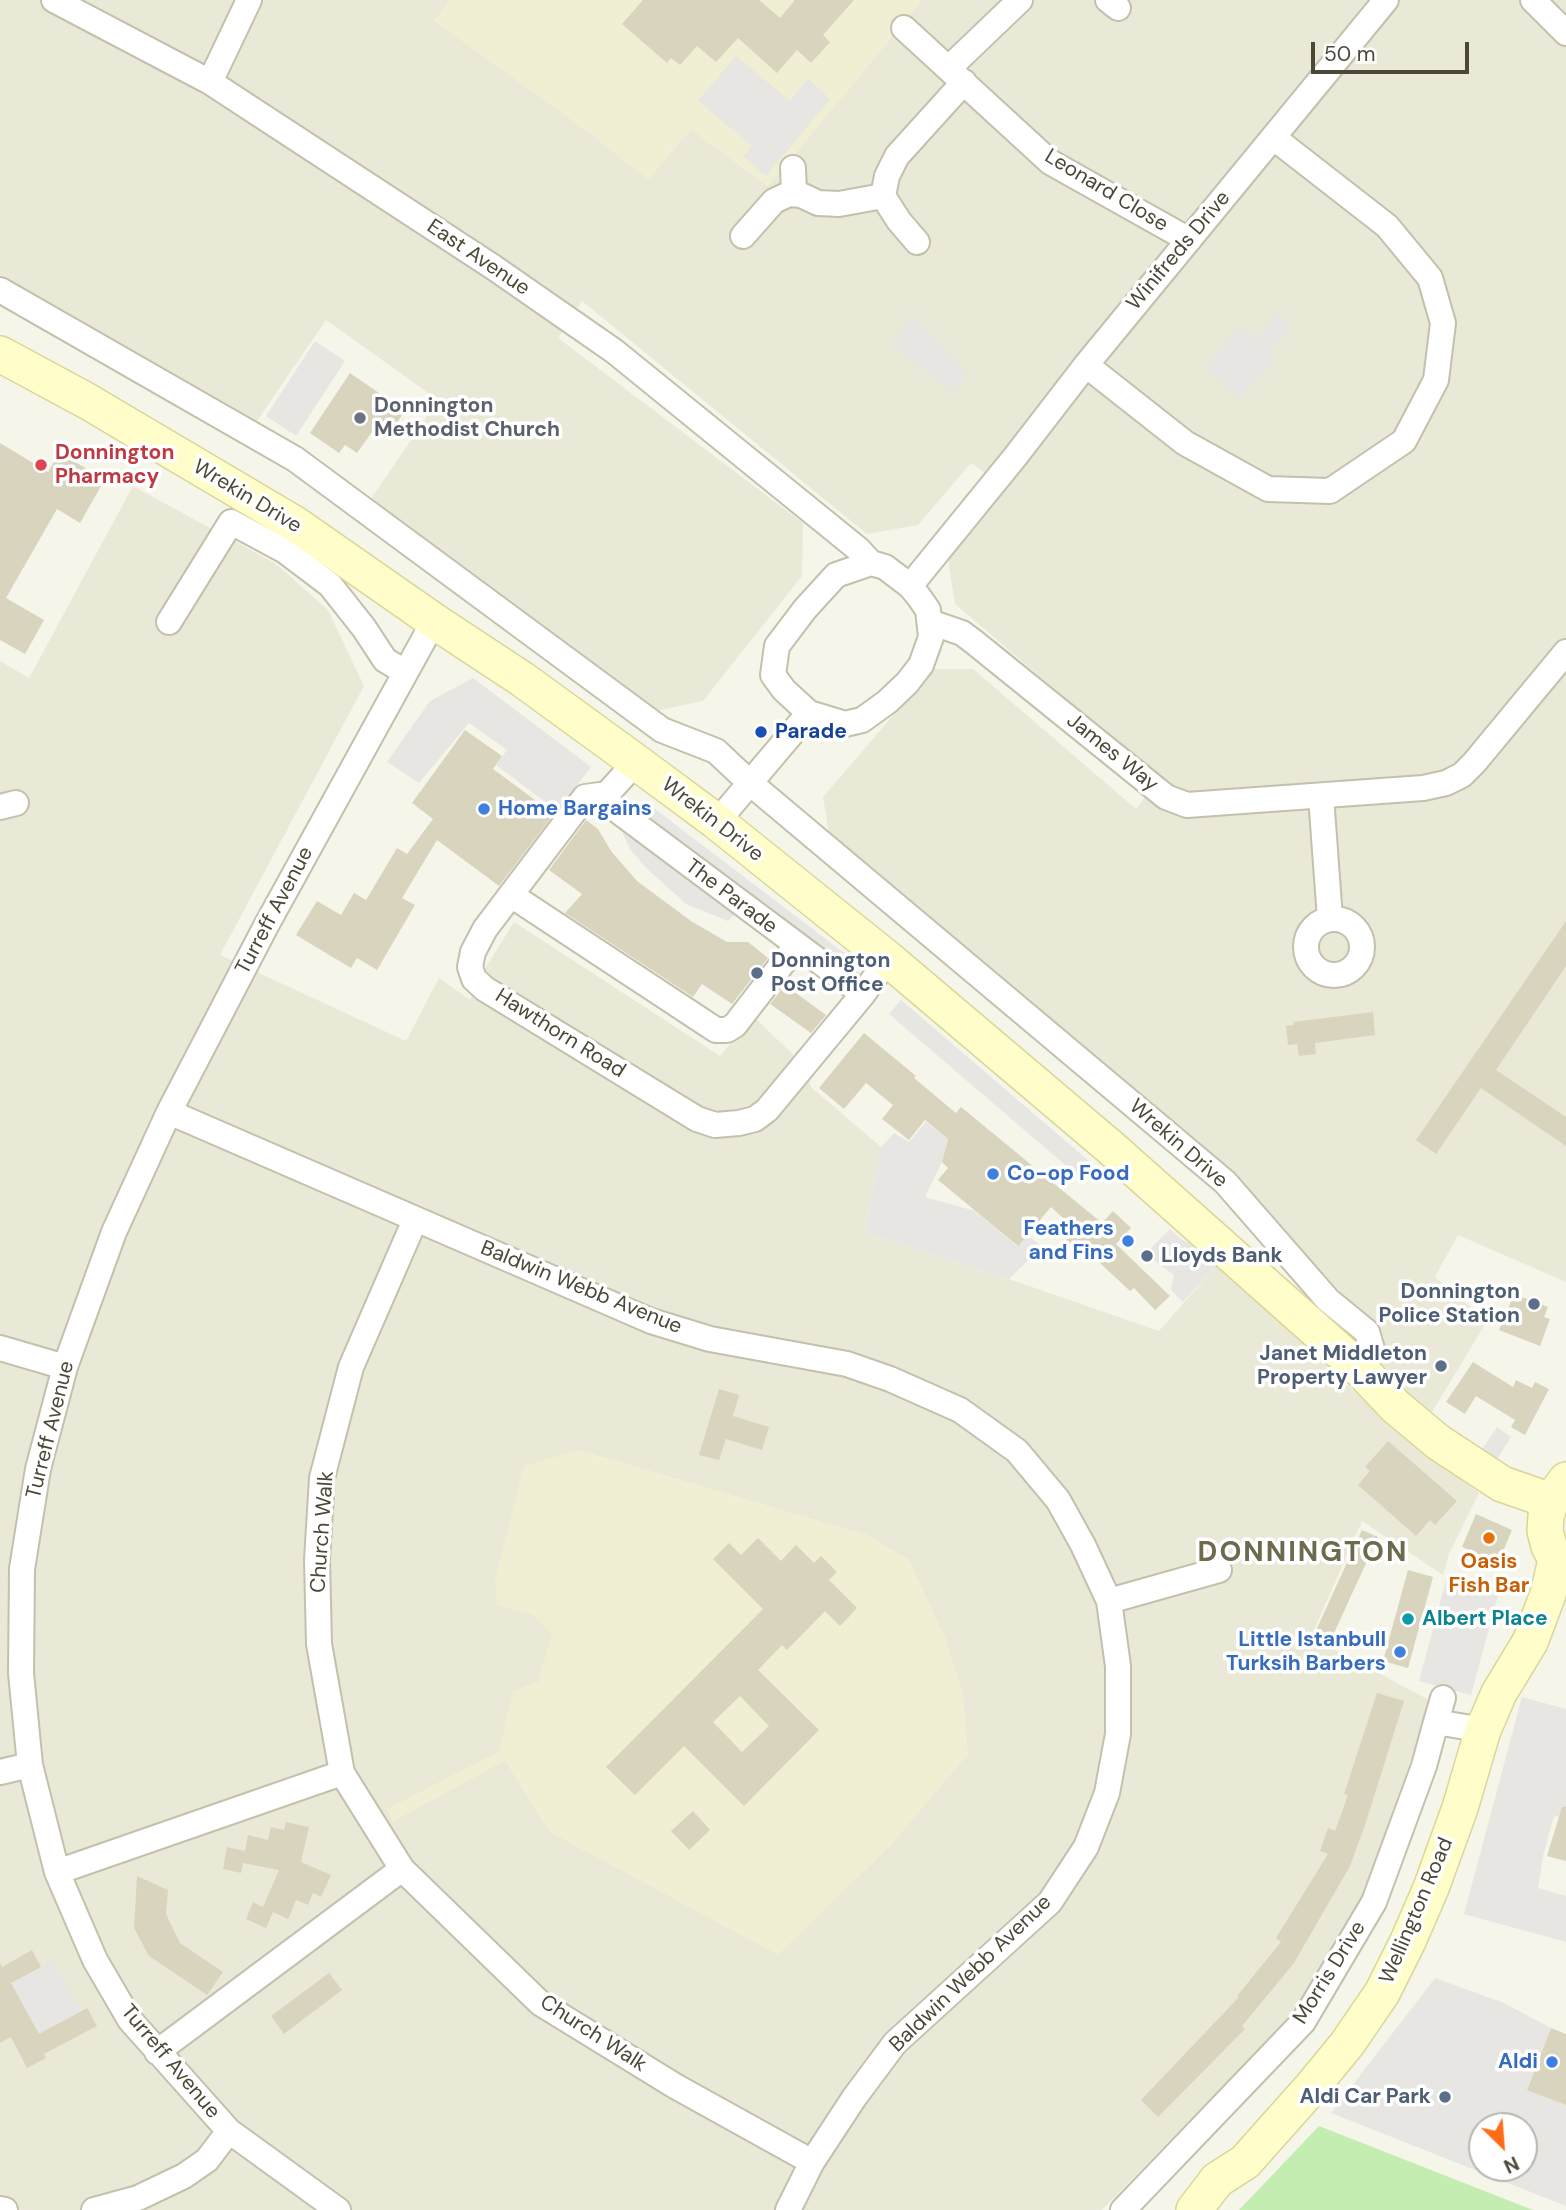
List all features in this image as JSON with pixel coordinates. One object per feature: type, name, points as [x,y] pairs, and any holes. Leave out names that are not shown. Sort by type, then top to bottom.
[{"type":"street","name":"East Avenue","points":[[54,0],[210,82],[493,267],[614,351],[858,550],[870,563]]},
{"type":"street","points":[[210,82],[249,0]]},
{"type":"street","points":[[918,242],[899,221],[883,197],[887,176],[897,156],[956,75],[1020,0]]},
{"type":"street","name":"Winifreds Drive","points":[[910,586],[1086,365],[1386,0]]},
{"type":"street","points":[[1533,0],[1566,33]]},
{"type":"street","name":"Leonard Close","points":[[904,28],[1049,162],[1189,240]]},
{"type":"street","points":[[1086,365],[1185,443],[1268,489],[1330,491],[1404,440],[1436,380],[1443,323],[1430,278],[1387,226],[1274,138]]},
{"type":"street","points":[[793,168],[794,194]]},
{"type":"street","points":[[743,236],[774,201],[789,194],[818,203],[839,204],[883,197]]},
{"type":"street","name":"Wrekin Drive","points":[[0,290],[295,459],[662,730],[716,751],[750,783],[1225,1182],[1328,1300],[1367,1332],[1372,1349],[1362,1371]]},
{"type":"street","name":"Wrekin Drive","points":[[0,354],[87,401],[295,524],[522,679],[636,762],[717,822],[888,959],[1133,1167],[1438,1442],[1502,1484],[1558,1490]]},
{"type":"street","points":[[169,622],[232,522],[285,551],[330,585],[385,660],[405,673]]},
{"type":"street","points":[[870,563],[885,567],[910,586],[928,610],[931,636],[921,665],[887,702],[862,720],[845,724],[809,713],[784,690],[773,675],[777,646],[805,608],[836,575],[870,563]]},
{"type":"street","name":"Turreff Avenue","points":[[338,2210],[229,2131],[130,2020],[95,1960],[57,1872],[30,1765],[20,1672],[22,1569],[38,1469],[65,1367],[114,1232],[169,1112],[267,924],[434,621]]},
{"type":"street","name":"James Way","points":[[930,622],[961,633],[974,642],[1166,797],[1187,805],[1423,788],[1446,783],[1462,775],[1566,652]]},
{"type":"street","points":[[717,822],[809,713]]},
{"type":"street","name":"Hawthorn Road","points":[[636,762],[607,794],[585,797],[485,929],[473,952],[470,967],[474,979],[485,989],[697,1119],[715,1125],[739,1124],[755,1119],[766,1110],[863,994]]},
{"type":"street","name":"The Parade","points":[[607,794],[610,805],[863,994]]},
{"type":"street","points":[[1321,796],[1330,919]]},
{"type":"street","points":[[511,895],[716,1030],[727,1030],[735,1025],[796,946]]},
{"type":"street","points":[[863,994],[888,959]]},
{"type":"street","name":"Baldwin Webb Avenue","points":[[169,1112],[652,1321],[710,1339],[847,1364],[890,1379],[960,1410],[1017,1451],[1058,1500],[1109,1601],[1118,1666],[1118,1734],[1107,1793],[1086,1847],[1050,1902],[895,2043],[854,2098],[812,2162],[788,2210]]},
{"type":"street","name":"Church Walk","points":[[415,1220],[351,1367],[322,1479],[317,1560],[319,1644],[342,1773],[402,1869],[540,2003],[675,2086],[812,2162]]},
{"type":"street","points":[[0,1349],[65,1367]]},
{"type":"street","points":[[1558,1490],[1546,1516],[1545,1531],[1549,1546],[1561,1566]]},
{"type":"street","name":"Wellington Road","points":[[1195,2210],[1217,2180],[1245,2162],[1310,2089],[1347,2044],[1382,1993],[1431,1888],[1460,1808],[1483,1730],[1499,1693],[1530,1642],[1561,1566]]},
{"type":"street","points":[[1109,1601],[1219,1570]]},
{"type":"street","name":"Wellington Road","points":[[1530,1642],[1566,1609]]},
{"type":"street","name":"Morris Drive","points":[[1123,2210],[1303,2022],[1374,1902],[1424,1766],[1443,1698]]},
{"type":"street","points":[[1436,1722],[1483,1730]]},
{"type":"street","points":[[0,1772],[30,1765]]},
{"type":"street","points":[[57,1872],[342,1773]]},
{"type":"street","points":[[157,2052],[402,1869]]},
{"type":"street","points":[[94,2210],[138,2198],[184,2176],[207,2160],[229,2131]]},
{"type":"shaded area","points":[[0,0],[450,0],[435,21],[582,127],[648,179],[691,129],[768,186],[922,0],[1566,0],[1566,1282],[1458,1235],[1435,1277],[1487,1321],[1429,1417],[1376,1371],[1384,1337],[1234,1180],[829,834],[823,797],[933,669],[973,669],[1136,809],[1159,778],[955,604],[948,559],[1003,486],[971,463],[918,525],[867,534],[582,301],[558,338],[803,523],[802,576],[703,701],[651,712],[369,502],[438,400],[326,320],[257,421],[0,275]]},
{"type":"shaded area","points":[[450,0],[922,0],[769,186],[691,129],[648,179],[582,127],[434,21]]},
{"type":"shaded area","points":[[736,56],[790,101],[808,79],[830,99],[766,176],[743,157],[752,146],[698,101]]},
{"type":"shaded area","points":[[1277,314],[1291,327],[1268,352],[1276,360],[1240,399],[1204,367],[1240,327],[1255,339]]},
{"type":"shaded area","points":[[912,316],[967,373],[953,392],[890,344]]},
{"type":"shaded area","points":[[315,341],[345,361],[296,436],[266,416]]},
{"type":"shaded area","points":[[133,486],[276,564],[328,610],[364,686],[220,955],[406,1041],[439,978],[470,1000],[483,972],[514,922],[720,1056],[753,1016],[805,1066],[811,1087],[881,1147],[865,1233],[1159,1331],[1218,1264],[1380,1415],[1479,1493],[1449,1554],[1443,1575],[1362,1521],[1311,1637],[1429,1700],[1427,1714],[1364,1895],[1293,2013],[1102,2210],[0,2210],[0,661],[29,678]],"holes":[[[578,1450],[866,1535],[909,1560],[550,1832],[505,1760],[393,1821],[388,1809],[499,1752],[538,1683],[553,1634],[534,1615]]]},
{"type":"shaded area","points":[[473,678],[591,767],[557,811],[496,765],[507,750],[469,723],[419,783],[387,762],[430,701]]},
{"type":"shaded area","points":[[651,806],[856,962],[846,974],[746,901],[728,921],[686,904],[644,866],[630,849],[623,834],[632,810]]},
{"type":"shaded area","points":[[901,1000],[1090,1162],[1078,1176],[889,1014]]},
{"type":"shaded area","points":[[926,1122],[948,1139],[942,1162],[925,1197],[975,1211],[1017,1246],[1027,1235],[1042,1247],[1009,1279],[865,1233],[881,1147],[894,1133],[909,1142]]},
{"type":"shaded area","points":[[1170,1229],[1181,1239],[1203,1250],[1218,1264],[1183,1302],[1171,1290],[1174,1275],[1145,1254]]},
{"type":"shaded area","points":[[1497,1427],[1511,1437],[1496,1461],[1481,1451]]},
{"type":"shaded area","points":[[578,1450],[866,1535],[909,1560],[945,1637],[963,1694],[968,1754],[892,1844],[778,1955],[550,1832],[505,1760],[393,1821],[387,1809],[499,1752],[513,1691],[538,1682],[552,1634],[534,1615],[497,1605],[495,1581],[524,1466]]},
{"type":"shaded area","points":[[1448,1573],[1500,1588],[1471,1695],[1419,1681]]},
{"type":"shaded area","points":[[1522,1697],[1566,1709],[1566,1818],[1554,1816],[1538,1888],[1566,1896],[1566,1942],[1464,1914]]},
{"type":"shaded area","points":[[53,1961],[81,2011],[39,2034],[11,1983]]},
{"type":"shaded area","name":"Aldi Car Park","points":[[1435,1978],[1504,2003],[1551,2028],[1527,2089],[1566,2105],[1566,2206],[1505,2182],[1538,2182],[1538,2112],[1468,2112],[1468,2167],[1331,2113]]},
{"type":"green space","points":[[1319,2126],[1533,2210],[1239,2210]]},
{"type":"building","points":[[643,0],[759,0],[780,18],[795,0],[854,0],[823,35],[830,42],[811,63],[797,50],[777,73],[738,38],[716,62],[697,46],[680,65],[671,58],[667,63],[622,24]]},
{"type":"building","name":"Donnington Methodist Church","points":[[350,373],[405,411],[392,430],[385,426],[378,436],[372,432],[357,453],[345,445],[339,453],[310,433]]},
{"type":"building","points":[[0,443],[48,472],[59,453],[105,479],[80,523],[57,509],[6,598],[44,620],[25,654],[0,640]]},
{"type":"building","name":"Home Bargains","points":[[465,730],[502,756],[493,769],[554,814],[499,886],[437,840],[402,898],[415,905],[377,970],[357,958],[351,968],[296,935],[317,901],[341,915],[354,893],[366,900],[397,848],[407,854],[433,819],[412,803]]},
{"type":"building","points":[[586,820],[598,829],[611,851],[637,881],[691,921],[727,942],[748,942],[768,958],[732,1004],[702,984],[693,997],[565,913],[582,894],[549,870]]},
{"type":"building","points":[[1566,921],[1566,966],[1496,1070],[1566,1117],[1566,1146],[1481,1088],[1436,1154],[1416,1140]]},
{"type":"building","points":[[785,985],[826,1015],[811,1033],[770,1004]]},
{"type":"building","points":[[1373,1012],[1375,1035],[1315,1043],[1316,1054],[1299,1056],[1297,1044],[1288,1045],[1286,1026],[1294,1025],[1293,1022]]},
{"type":"building","points":[[864,1033],[956,1113],[961,1107],[1102,1223],[1113,1211],[1131,1228],[1116,1244],[1170,1296],[1155,1310],[1134,1288],[1130,1291],[1084,1248],[1079,1252],[1066,1240],[1076,1230],[1051,1207],[1018,1246],[938,1180],[948,1168],[942,1162],[948,1139],[925,1120],[909,1140],[882,1119],[893,1105],[866,1083],[844,1109],[819,1088]]},
{"type":"building","points":[[1514,1294],[1548,1307],[1544,1317],[1550,1319],[1540,1346],[1499,1330]]},
{"type":"building","points":[[1473,1362],[1513,1387],[1516,1380],[1532,1388],[1535,1382],[1549,1389],[1525,1435],[1511,1427],[1515,1420],[1476,1396],[1465,1414],[1446,1402]]},
{"type":"building","points":[[719,1389],[739,1395],[733,1416],[769,1427],[762,1450],[726,1439],[719,1460],[699,1455]]},
{"type":"building","points":[[1388,1441],[1457,1501],[1435,1525],[1430,1520],[1416,1536],[1358,1485],[1370,1471],[1365,1467]]},
{"type":"building","points":[[1476,1514],[1512,1530],[1498,1563],[1462,1547]]},
{"type":"building","points":[[1362,1530],[1378,1537],[1329,1644],[1313,1637]]},
{"type":"building","points":[[758,1538],[781,1561],[796,1545],[814,1563],[821,1556],[837,1572],[829,1580],[857,1608],[840,1626],[825,1611],[787,1650],[782,1645],[758,1670],[819,1730],[744,1806],[684,1746],[635,1795],[606,1767],[763,1609],[713,1559],[729,1543],[741,1555]],"holes":[[[740,1696],[769,1726],[742,1752],[713,1722]]]},
{"type":"building","name":"Albert Place","points":[[1408,1570],[1433,1577],[1408,1668],[1383,1661]]},
{"type":"building","points":[[1377,1693],[1404,1701],[1350,1866],[1294,1963],[1242,2026],[1245,2029],[1158,2117],[1141,2100],[1239,1997],[1237,1996],[1281,1942],[1276,1938],[1328,1854],[1320,1851],[1328,1828],[1335,1831],[1348,1795],[1344,1794]]},
{"type":"building","points":[[1562,1807],[1566,1807],[1566,1861],[1547,1856]]},
{"type":"building","points":[[693,1811],[710,1830],[689,1850],[671,1831]]},
{"type":"building","points":[[286,1822],[309,1827],[301,1862],[331,1875],[321,1897],[313,1893],[308,1905],[296,1900],[288,1919],[273,1912],[266,1928],[246,1919],[253,1902],[263,1907],[279,1870],[243,1863],[241,1873],[223,1869],[227,1847],[245,1851],[248,1835],[268,1840],[271,1827],[284,1830]]},
{"type":"building","points":[[137,1876],[168,1890],[166,1914],[180,1943],[223,1972],[207,1995],[149,1956],[134,1928]]},
{"type":"building","points":[[32,1950],[41,1967],[11,1983],[39,2034],[87,2008],[97,2026],[44,2054],[46,2058],[27,2068],[11,2037],[0,2043],[0,1963],[2,1967]]},
{"type":"building","points":[[329,1973],[342,1990],[284,2034],[271,2016]]},
{"type":"building","name":"Aldi","points":[[1551,2028],[1566,2034],[1566,2105],[1527,2090]]},
{"type":"place","name":"Donnington Methodist Church","points":[[360,418]]},
{"type":"place","name":"Donnington Pharmacy","points":[[41,465]]},
{"type":"place","name":"Parade","points":[[761,732]]},
{"type":"place","name":"Home Bargains","points":[[484,809]]},
{"type":"place","name":"Donnington Post Office","points":[[757,973]]},
{"type":"place","name":"Co-op Food","points":[[993,1174]]},
{"type":"place","name":"Feathers and Fins","points":[[1128,1241]]},
{"type":"place","name":"Lloyds Bank","points":[[1147,1256]]},
{"type":"place","name":"Donnington Police Station","points":[[1534,1304]]},
{"type":"place","name":"Janet Middleton Property Lawyer","points":[[1441,1366]]},
{"type":"place","name":"Oasis Fish Bar","points":[[1489,1538]]},
{"type":"place","name":"Albert Place","points":[[1408,1619]]},
{"type":"place","name":"Little Istanbull Turksih Barbers","points":[[1400,1652]]},
{"type":"place","name":"Aldi","points":[[1552,2062]]},
{"type":"place","name":"Aldi Car Park","points":[[1445,2097]]},
{"type":"district","name":"DONNINGTON","points":[[1303,1554]]}]
